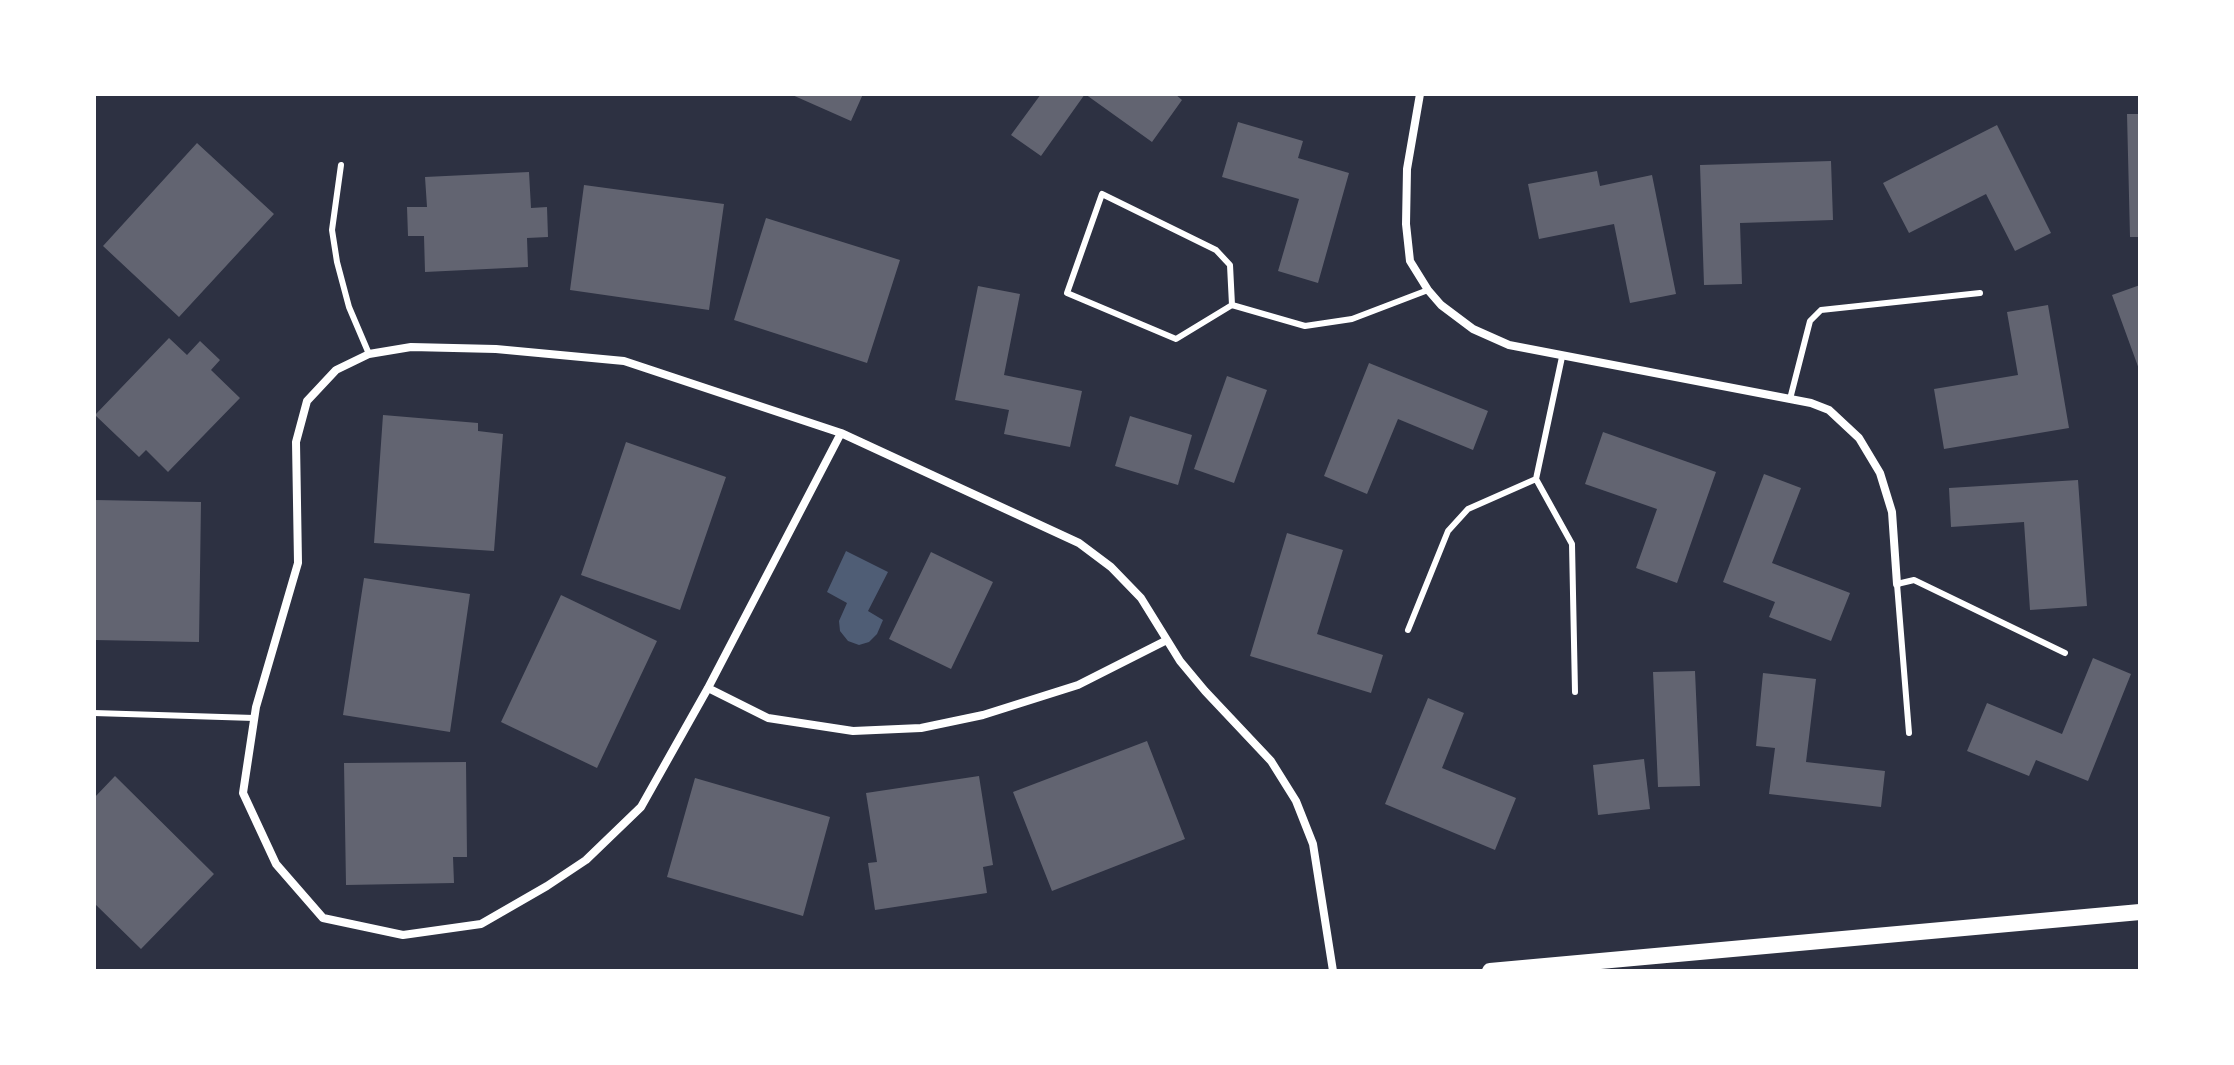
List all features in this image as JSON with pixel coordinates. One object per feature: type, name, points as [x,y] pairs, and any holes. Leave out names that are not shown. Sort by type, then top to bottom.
[{"type":"main road","points":[[1490,971],[2140,912]]},
{"type":"street","points":[[1420,94],[1407,169],[1406,224],[1410,261],[1441,305],[1473,329],[1509,345],[1811,403],[1829,410],[1859,438],[1880,473],[1892,512],[1897,584]]},
{"type":"street","points":[[841,433],[708,688],[641,807],[586,860],[481,924],[403,935],[323,918],[276,864],[243,793],[254,718],[298,563],[296,442],[307,401],[336,370],[369,354],[411,347],[496,349],[624,361],[841,433],[1079,543],[1129,584],[1205,691],[1271,761],[1296,801],[1313,844],[1333,971]]},
{"type":"street","points":[[708,688],[768,718],[853,731],[921,728],[983,715],[1078,685],[1167,640]]},
{"type":"lane","points":[[341,165],[332,230],[349,307],[369,354]]},
{"type":"lane","points":[[1232,305],[1230,265],[1216,250],[1102,194],[1067,293],[1176,339],[1232,305],[1305,326],[1352,319],[1428,290]]},
{"type":"lane","points":[[1790,399],[1810,321],[1821,310],[1980,293]]},
{"type":"lane","points":[[1562,357],[1536,479],[1572,544],[1575,692]]},
{"type":"lane","points":[[1408,630],[1448,531],[1468,509],[1536,479]]},
{"type":"lane","points":[[1909,733],[1897,584],[1914,580],[2065,653]]},
{"type":"lane","points":[[94,713],[254,718]]},
{"type":"water","points":[[846,551],[888,572],[868,611],[883,620],[877,634],[869,642],[859,645],[848,641],[840,631],[839,621],[847,603],[827,592]]},
{"type":"building","points":[[790,94],[863,94],[851,121]]},
{"type":"building","points":[[1041,94],[1085,94],[1041,156],[1011,135]]},
{"type":"building","points":[[1085,94],[1175,94],[1182,100],[1152,142]]},
{"type":"building","points":[[2127,114],[2140,114],[2140,237],[2130,237]]},
{"type":"building","points":[[1238,122],[1303,141],[1298,158],[1349,173],[1318,283],[1278,271],[1299,199],[1222,177]]},
{"type":"building","points":[[1997,125],[2051,233],[2015,251],[1986,194],[1909,233],[1883,183]]},
{"type":"building","points":[[197,143],[274,214],[179,317],[103,246]]},
{"type":"building","points":[[1831,161],[1833,220],[1740,223],[1742,284],[1704,285],[1700,165]]},
{"type":"building","points":[[1597,171],[1600,186],[1652,175],[1676,294],[1630,303],[1614,224],[1539,239],[1528,184]]},
{"type":"building","points":[[529,172],[531,208],[547,207],[548,237],[527,238],[528,267],[425,272],[424,236],[408,236],[407,207],[427,207],[425,177]]},
{"type":"building","points":[[584,185],[724,204],[709,310],[570,290]]},
{"type":"building","points":[[766,218],[900,260],[867,363],[734,320]]},
{"type":"building","points":[[2140,285],[2140,372],[2112,295]]},
{"type":"building","points":[[978,286],[1020,294],[1004,375],[1082,391],[1070,447],[1004,434],[1009,410],[955,400]]},
{"type":"building","points":[[2048,305],[2069,428],[1944,449],[1934,389],[2018,375],[2007,312]]},
{"type":"building","points":[[169,338],[187,355],[200,341],[220,360],[211,370],[240,398],[168,472],[146,450],[139,457],[95,415]]},
{"type":"building","points":[[1369,363],[1488,411],[1473,450],[1398,419],[1367,494],[1324,476]]},
{"type":"building","points":[[1227,376],[1267,390],[1234,483],[1194,469]]},
{"type":"building","points":[[383,415],[478,423],[478,431],[503,434],[494,551],[374,543]]},
{"type":"building","points":[[1130,416],[1192,435],[1178,485],[1115,466]]},
{"type":"building","points":[[1603,432],[1716,472],[1677,583],[1636,568],[1657,509],[1585,484]]},
{"type":"building","points":[[626,442],[726,477],[680,610],[581,575]]},
{"type":"building","points":[[1764,474],[1801,488],[1772,563],[1850,593],[1831,641],[1769,617],[1775,602],[1723,582]]},
{"type":"building","points":[[2078,480],[2087,606],[2030,610],[2024,522],[1951,527],[1949,488]]},
{"type":"building","points":[[95,500],[201,502],[199,642],[94,640]]},
{"type":"building","points":[[1287,533],[1343,550],[1317,634],[1383,655],[1371,693],[1250,656]]},
{"type":"building","points":[[931,552],[993,582],[951,669],[889,639]]},
{"type":"building","points":[[364,578],[470,594],[450,732],[343,715]]},
{"type":"building","points":[[561,595],[657,641],[597,768],[501,722]]},
{"type":"building","points":[[2093,658],[2131,674],[2088,781],[2036,760],[2029,776],[1967,751],[1987,703],[2062,734]]},
{"type":"building","points":[[1695,671],[1700,786],[1658,787],[1653,672]]},
{"type":"building","points":[[1763,673],[1816,679],[1806,762],[1885,771],[1881,807],[1769,794],[1775,748],[1756,746]]},
{"type":"building","points":[[1428,698],[1464,713],[1442,768],[1516,798],[1495,850],[1385,804]]},
{"type":"building","points":[[1147,741],[1185,839],[1052,891],[1013,792]]},
{"type":"building","points":[[1644,759],[1650,809],[1598,815],[1593,765]]},
{"type":"building","points":[[466,762],[467,857],[453,857],[454,883],[346,885],[344,763]]},
{"type":"building","points":[[115,776],[214,874],[141,949],[94,903],[94,798]]},
{"type":"building","points":[[979,776],[993,865],[983,867],[987,893],[875,910],[868,863],[877,862],[866,793]]},
{"type":"building","points":[[695,778],[830,817],[803,916],[667,877]]}]
